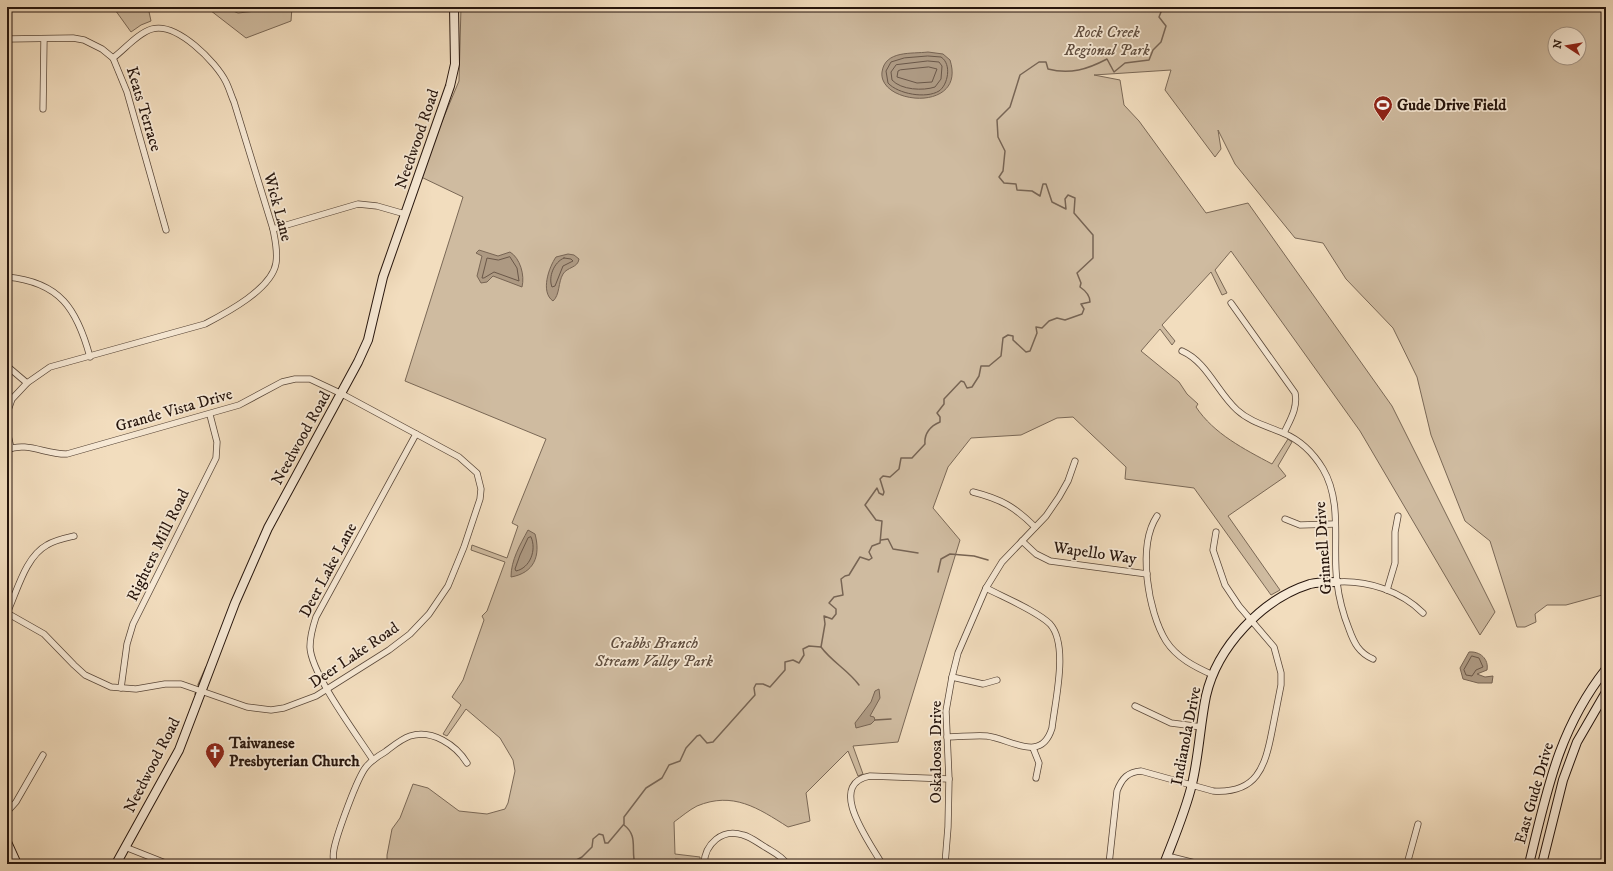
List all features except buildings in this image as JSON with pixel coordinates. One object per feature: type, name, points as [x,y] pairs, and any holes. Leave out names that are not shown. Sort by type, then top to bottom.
[{"type":"street","name":"Needwood Road","points":[[116,864],[179,750],[235,603],[268,528],[342,394],[368,340],[383,277],[450,86],[454,64],[454,7]]},
{"type":"street","name":"Wick Lane","points":[[7,413],[12,400],[27,383],[50,367],[205,324],[224,314],[258,290],[272,275],[277,256],[273,229],[234,102],[226,82],[218,70],[181,35],[164,28],[144,32],[113,58]]},
{"type":"street","name":"Keats Terrace","points":[[7,39],[73,38],[84,40],[102,49],[113,58],[127,92],[166,230]]},
{"type":"street","points":[[43,109],[44,39]]},
{"type":"street","points":[[273,229],[358,204],[377,206],[405,214]]},
{"type":"street","points":[[7,277],[31,280],[45,286],[57,294],[70,308],[78,321],[90,357]]},
{"type":"street","points":[[1231,303],[1295,393],[1295,409],[1284,433]]},
{"type":"street","name":"Grinnell Drive","points":[[1182,351],[1198,360],[1222,393],[1238,410],[1255,422],[1284,433],[1305,447],[1323,470],[1333,495],[1337,582],[1342,612],[1353,639],[1361,652],[1373,659]]},
{"type":"street","points":[[7,366],[27,383]]},
{"type":"street","name":"Grande Vista Drive","points":[[9,449],[23,447],[58,454],[67,454],[239,405],[273,385],[295,379],[310,379],[342,394]]},
{"type":"street","name":"Deer Lake Road","points":[[7,613],[44,634],[85,675],[112,687],[136,689],[165,684],[181,684],[247,707],[270,710],[298,704],[316,696],[389,650],[410,634],[429,614],[441,597],[464,547],[480,499],[481,489],[476,473],[459,457],[342,394]]},
{"type":"street","name":"Righters Mill Road","points":[[121,688],[127,644],[133,624],[216,458],[217,442],[210,414]]},
{"type":"street","points":[[7,431],[9,449]]},
{"type":"street","name":"Deer Lake Lane","points":[[373,760],[315,668],[311,654],[312,629],[316,616],[416,434]]},
{"type":"street","name":"Oskaloosa Drive","points":[[944,864],[948,827],[949,779],[946,711],[958,653],[986,588],[1002,562],[1035,527],[1059,497],[1068,481],[1075,461]]},
{"type":"street","points":[[973,492],[994,497],[1008,504],[1035,527]]},
{"type":"street","points":[[1156,516],[1148,532],[1147,574],[1152,604],[1159,625],[1167,641],[1186,661],[1213,675]]},
{"type":"street","points":[[1387,590],[1395,562],[1395,532],[1398,516]]},
{"type":"street","points":[[1285,519],[1300,525],[1335,524]]},
{"type":"street","points":[[1109,864],[1117,791],[1122,779],[1133,772],[1141,771],[1192,785],[1225,792],[1240,788],[1251,782],[1261,771],[1267,756],[1281,685],[1281,673],[1274,647],[1252,620],[1238,606],[1225,585],[1213,550],[1216,532]]},
{"type":"street","points":[[7,613],[27,568],[38,552],[47,545],[74,536]]},
{"type":"street","name":"Wapello Way","points":[[1022,540],[1036,554],[1050,561],[1147,574]]},
{"type":"street","name":"Indianola Drive","points":[[1166,860],[1192,785],[1206,696],[1213,675],[1235,638],[1252,620],[1292,591],[1311,584],[1354,581],[1387,590],[1413,603],[1423,613]]},
{"type":"street","points":[[947,737],[988,736],[1033,748],[1045,742],[1050,736],[1061,653],[1059,640],[1054,629],[1042,618],[986,588]]},
{"type":"street","name":"East Gude Drive","points":[[1529,864],[1550,776],[1565,737],[1584,698],[1606,669]]},
{"type":"street","points":[[952,677],[983,684],[997,680]]},
{"type":"street","name":"East Gude Drive","points":[[1542,864],[1563,780],[1576,742],[1606,692]]},
{"type":"street","points":[[1136,706],[1171,723],[1202,727]]},
{"type":"street","points":[[334,864],[334,849],[359,778],[366,766],[373,760],[411,735],[424,734],[437,737],[460,751],[467,763]]},
{"type":"street","points":[[1033,748],[1039,763],[1036,778]]},
{"type":"street","points":[[7,812],[16,802],[43,754]]},
{"type":"street","points":[[882,864],[855,815],[850,801],[850,794],[854,786],[859,780],[870,776],[949,779]]},
{"type":"street","points":[[1408,864],[1418,824]]},
{"type":"street","points":[[704,864],[707,850],[712,843],[718,837],[734,833],[749,837],[778,854],[787,864]]},
{"type":"street","points":[[7,842],[18,864]]},
{"type":"street","points":[[125,847],[168,864]]},
{"type":"street","points":[[1166,860],[1199,864]]},
{"type":"green space","points":[[113,7],[148,7],[151,21],[141,25],[131,32]]},
{"type":"green space","points":[[206,7],[223,7],[238,13],[256,11],[257,7],[292,7],[291,21],[246,38]]},
{"type":"green space","points":[[461,7],[1606,7],[1606,594],[1566,605],[1547,605],[1535,614],[1536,622],[1525,627],[1517,627],[1490,541],[1465,521],[1431,435],[1417,377],[1393,328],[1346,279],[1323,243],[1295,238],[1235,164],[1218,130],[1221,149],[1215,157],[1165,90],[1171,70],[1094,75],[1120,80],[1124,105],[1139,121],[1206,213],[1248,203],[1392,406],[1495,612],[1480,635],[1360,431],[1231,251],[1215,270],[1227,293],[1222,295],[1211,272],[1162,325],[1175,341],[1172,345],[1160,329],[1141,351],[1179,382],[1187,394],[1198,404],[1196,407],[1203,417],[1230,440],[1272,464],[1288,439],[1292,442],[1278,466],[1286,476],[1228,516],[1280,590],[1271,595],[1194,488],[1125,479],[1126,467],[1073,417],[1057,418],[1021,435],[971,438],[948,467],[933,508],[960,540],[898,742],[853,746],[863,774],[858,776],[848,751],[806,793],[810,821],[788,827],[756,808],[734,801],[722,800],[697,806],[674,822],[675,854],[700,857],[700,861],[675,859],[675,864],[387,864],[387,855],[392,829],[400,818],[413,784],[428,788],[459,811],[487,814],[505,809],[508,803],[515,771],[513,760],[500,738],[466,709],[447,736],[443,734],[461,705],[452,697],[463,680],[484,620],[482,616],[487,611],[505,562],[471,550],[472,545],[507,558],[518,526],[512,523],[546,439],[405,381],[463,197],[419,176],[459,81]]},
{"type":"water","points":[[928,52],[943,54],[950,60],[952,77],[946,89],[935,96],[921,98],[906,97],[893,92],[884,83],[882,72],[884,65],[888,60],[900,54]]},
{"type":"water","points":[[479,250],[498,256],[510,252],[514,255],[521,267],[523,277],[522,287],[493,276],[487,282],[481,283],[477,276],[482,256],[476,253]]},
{"type":"water","points":[[568,254],[574,255],[579,259],[575,266],[563,274],[557,295],[553,301],[547,292],[547,279],[556,257]]},
{"type":"water","points":[[528,530],[535,534],[537,542],[534,562],[525,572],[511,577],[514,559]]},
{"type":"water","points":[[1469,652],[1477,653],[1483,656],[1487,662],[1487,670],[1477,674],[1485,677],[1493,676],[1492,683],[1478,683],[1463,679],[1460,668]]},
{"type":"water","points":[[879,689],[880,698],[870,716],[874,717],[875,720],[871,724],[856,728],[855,723],[871,702],[875,691]]},
{"type":"waterway","points":[[569,864],[582,857],[592,847],[593,839],[599,834],[603,835],[605,843],[608,843],[624,824],[624,817],[646,788],[662,778],[669,765],[680,761],[686,748],[697,736],[700,735],[707,743],[713,742],[755,695],[754,688],[756,684],[763,684],[770,687],[785,670],[785,662],[793,660],[799,663],[804,655],[803,649],[809,646],[821,647],[825,624],[824,616],[832,619],[836,614],[836,609],[829,603],[834,597],[843,595],[841,579],[849,575],[860,557],[869,560],[872,558],[869,552],[872,546],[880,543],[882,521],[876,520],[865,505],[877,488],[879,493],[883,495],[884,492],[880,479],[883,476],[890,477],[899,469],[901,458],[912,458],[925,444],[928,431],[940,422],[940,417],[937,413],[944,404],[944,399],[961,381],[964,382],[967,388],[972,387],[979,376],[981,366],[989,366],[1001,356],[1003,338],[1008,335],[1013,336],[1013,340],[1026,352],[1030,351],[1037,333],[1036,327],[1042,328],[1049,321],[1057,318],[1065,320],[1082,314],[1084,309],[1081,304],[1090,302],[1090,300],[1087,293],[1080,287],[1081,283],[1077,273],[1093,258],[1093,235],[1074,213],[1075,198],[1068,195],[1065,199],[1066,209],[1052,202],[1046,184],[1043,184],[1040,196],[1032,191],[1017,190],[1016,184],[1004,183],[999,177],[1003,171],[1005,151],[998,137],[997,120],[1010,107],[1020,75],[1039,62],[1046,62],[1048,69],[1056,71],[1071,71],[1093,66],[1107,59],[1114,72],[1125,63],[1149,60],[1153,50],[1161,42],[1166,26],[1159,17],[1163,7]]},
{"type":"waterway","points":[[881,540],[888,539],[893,549],[918,553]]},
{"type":"waterway","points":[[938,572],[941,559],[950,554],[974,556],[988,560]]},
{"type":"waterway","points":[[821,647],[859,685]]},
{"type":"waterway","points":[[198,685],[206,667]]},
{"type":"waterway","points":[[875,720],[891,719]]},
{"type":"waterway","points":[[624,825],[631,833],[634,859]]},
{"type":"place","name":"Gude Drive Field","points":[[1383,122]]},
{"type":"place","name":"Taiwanese Presbyterian Church","points":[[215,769]]},
{"type":"park label","name":"Rock Creek Regional Park","points":[[1107,41]]},
{"type":"park label","name":"Crabbs Branch Stream Valley Park","points":[[654,652]]}]
